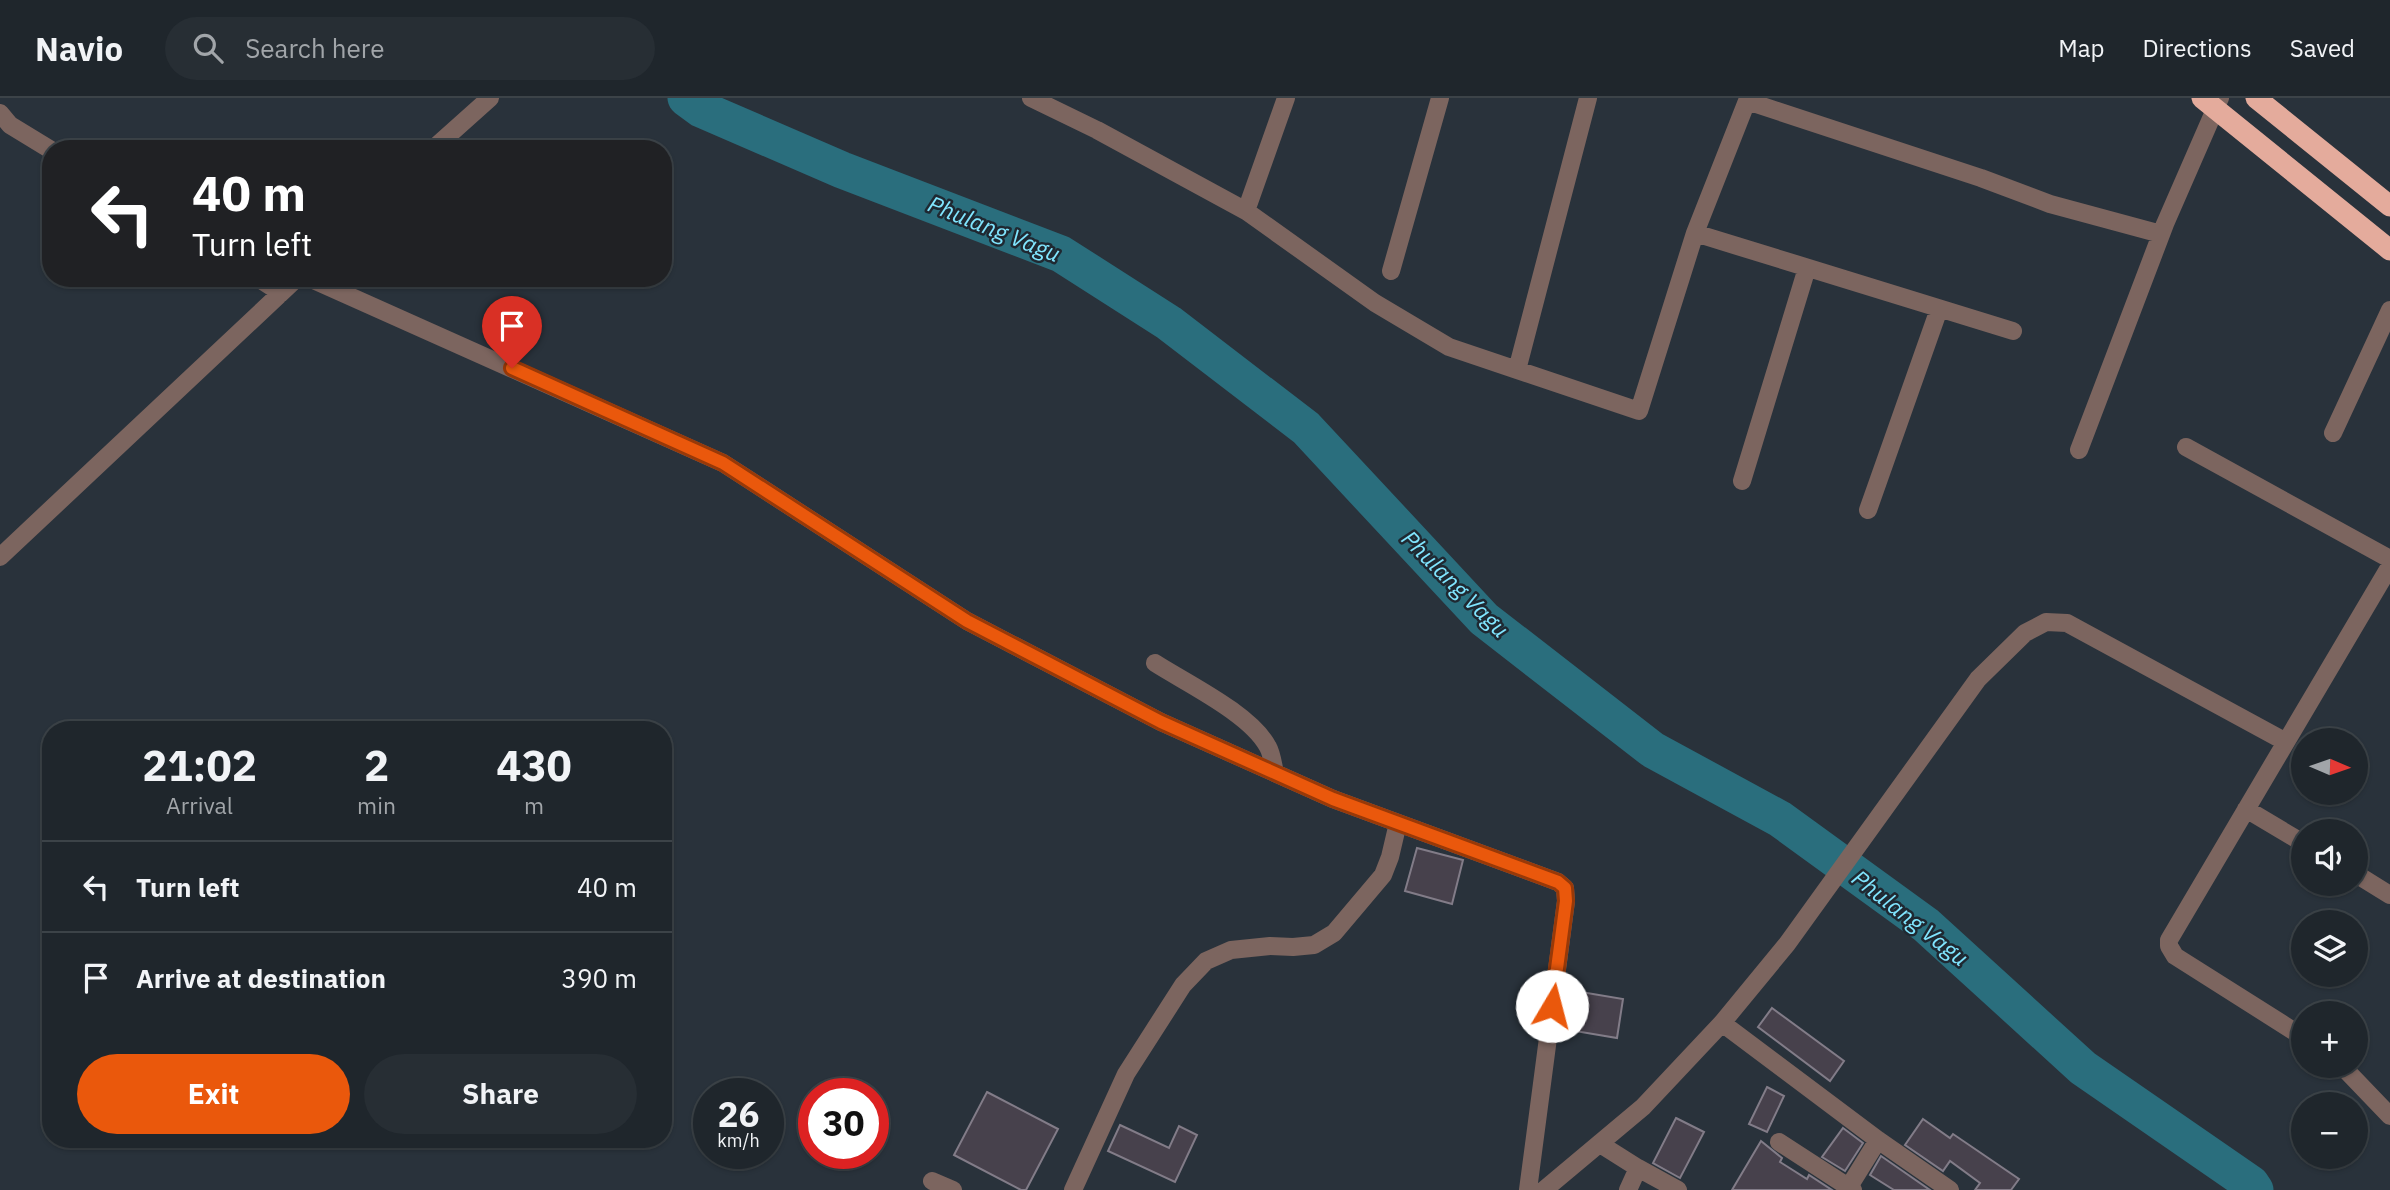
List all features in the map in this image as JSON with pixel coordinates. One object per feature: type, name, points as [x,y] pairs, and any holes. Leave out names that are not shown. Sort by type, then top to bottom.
[{"type":"highway","points":[[2256,98],[2390,206]]},
{"type":"highway","points":[[2213,102],[2390,250]]},
{"type":"street","points":[[443,140],[490,98]]},
{"type":"street","points":[[1031,98],[1097,130],[1246,211],[1376,303],[1449,347],[1639,411],[1695,233],[1745,99],[2050,204],[2161,234]]},
{"type":"street","points":[[1246,211],[1286,98]]},
{"type":"street","points":[[1391,271],[1440,98]]},
{"type":"street","points":[[1517,370],[1588,98]]},
{"type":"street","points":[[2079,450],[2213,102]]},
{"type":"street","points":[[0,113],[10,125],[42,145]]},
{"type":"street","points":[[1695,233],[2013,331]]},
{"type":"street","points":[[1742,481],[1807,268]]},
{"type":"street","points":[[272,287],[281,293]]},
{"type":"street","points":[[0,557],[287,287]]},
{"type":"street","points":[[329,287],[723,463],[967,621],[1161,722],[1333,799],[1558,882],[1565,888],[1566,901],[1528,1190]]},
{"type":"street","points":[[1868,510],[1939,309]]},
{"type":"street","points":[[2333,433],[2390,310]]},
{"type":"street","points":[[2186,447],[2390,559]]},
{"type":"street","points":[[2291,1029],[2175,956],[2169,946],[2169,940],[2390,566]]},
{"type":"street","points":[[1544,1190],[1643,1107],[1722,1023],[1787,944],[1978,679],[2025,633],[2046,622],[2067,623],[2286,742]]},
{"type":"street","points":[[1154,663],[1232,711],[1255,729],[1268,747],[1275,773]]},
{"type":"street","points":[[2246,809],[2291,836]]},
{"type":"street","points":[[1073,1190],[1126,1074],[1183,985],[1206,961],[1231,950],[1314,945],[1334,933],[1384,875],[1398,823]]},
{"type":"street","points":[[2368,881],[2390,895]]},
{"type":"street","points":[[1722,1023],[1878,1140],[1950,1190]]},
{"type":"street","points":[[2354,1078],[2390,1116]]},
{"type":"street","points":[[1779,1142],[1850,1189],[1878,1140]]},
{"type":"street","points":[[1601,1144],[1678,1190]]},
{"type":"street","points":[[1628,1190],[1638,1168]]},
{"type":"street","points":[[932,1181],[953,1190]]},
{"type":"building","points":[[1417,848],[1463,860],[1452,904],[1405,891]]},
{"type":"building","points":[[1581,992],[1623,999],[1617,1038],[1575,1031]]},
{"type":"building","points":[[1772,1008],[1844,1061],[1830,1081],[1758,1027]]},
{"type":"building","points":[[1767,1087],[1784,1096],[1767,1132],[1749,1124]]},
{"type":"building","points":[[987,1092],[1058,1129],[1026,1190],[1021,1190],[954,1155]]},
{"type":"building","points":[[1676,1118],[1704,1132],[1680,1178],[1653,1163]]},
{"type":"building","points":[[1923,1119],[1950,1138],[1953,1134],[2019,1179],[2011,1190],[1975,1190],[1980,1183],[1950,1161],[1943,1171],[1905,1145]]},
{"type":"building","points":[[1120,1125],[1169,1148],[1179,1126],[1197,1135],[1175,1182],[1108,1151]]},
{"type":"building","points":[[1843,1128],[1863,1143],[1845,1171],[1822,1157]]},
{"type":"building","points":[[1761,1141],[1782,1158],[1780,1162],[1807,1179],[1809,1175],[1832,1190],[1732,1190]]},
{"type":"building","points":[[1881,1156],[1930,1190],[1894,1190],[1870,1175]]},
{"type":"waterway","name":"Phulang Vagu","points":[[686,98],[701,109],[842,170],[1061,254],[1169,323],[1306,428],[1484,619],[1653,750],[1780,819],[1926,925],[2083,1068],[2251,1184],[2255,1190]]},
{"type":"route","points":[[512,368],[723,463],[967,621],[1161,722],[1333,799],[1558,882],[1565,888],[1566,901],[1552,1006]]}]
